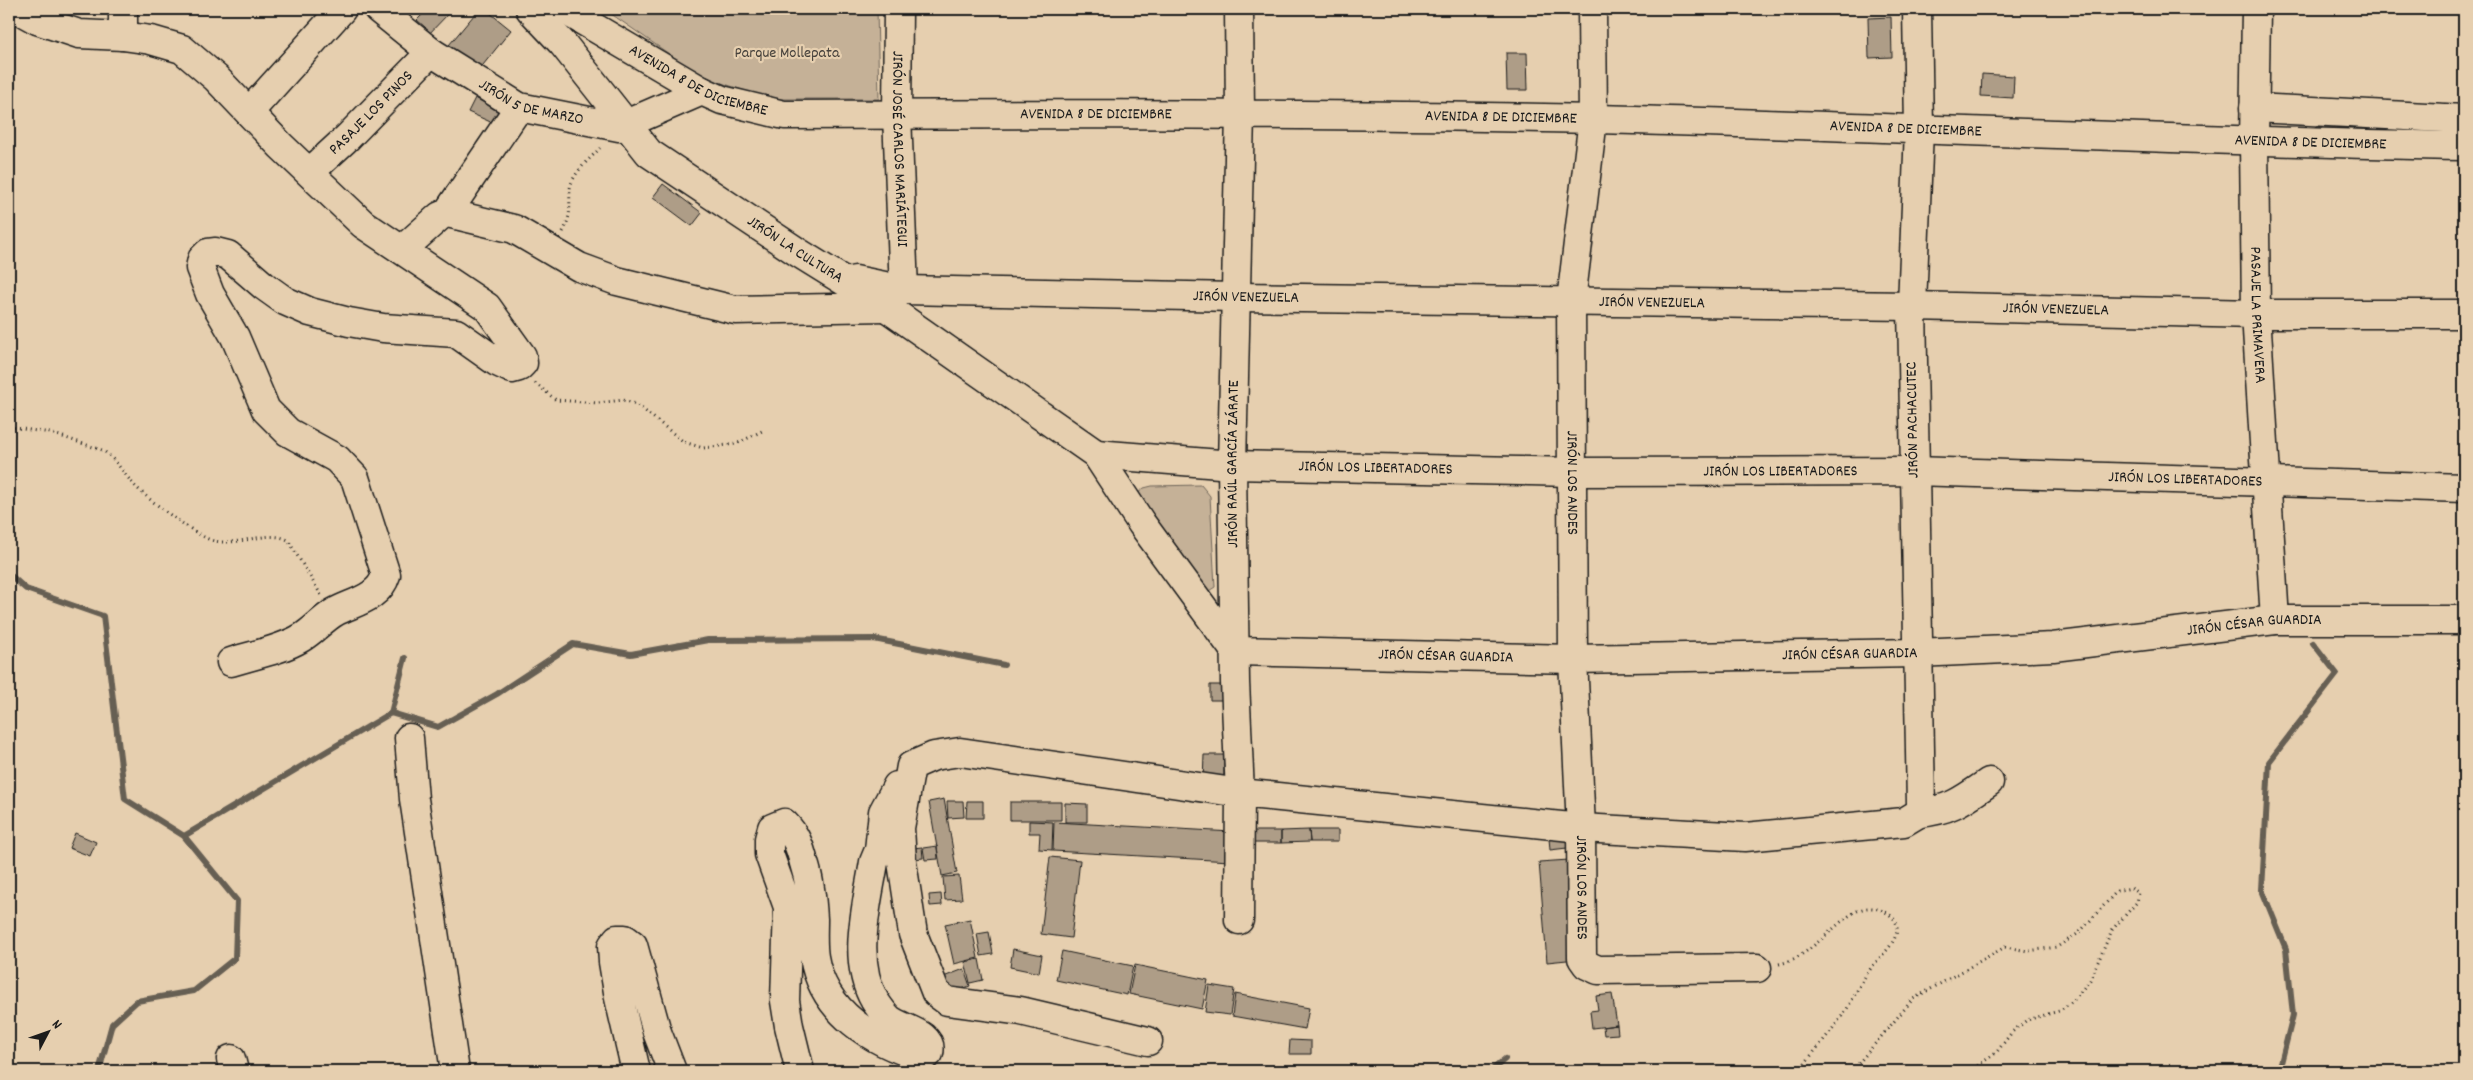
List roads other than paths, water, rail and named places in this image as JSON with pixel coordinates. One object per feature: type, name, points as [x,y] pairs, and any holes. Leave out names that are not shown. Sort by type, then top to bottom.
[{"type":"street","points":[[17,9],[37,20],[79,34],[123,36],[151,40],[182,49],[200,63],[250,112],[340,205],[363,224],[488,307],[517,346],[523,363],[512,369],[497,362],[456,333],[382,328],[310,312],[285,301],[264,286],[228,255],[216,252],[208,253],[202,260],[200,268],[210,294],[234,337],[266,410],[288,432],[337,459],[355,478],[386,575],[384,583],[371,595],[334,613],[299,640],[231,662]]},
{"type":"street","points":[[123,9],[123,36]]},
{"type":"street","points":[[250,112],[342,9]]},
{"type":"street","name":"JIRÓN 5 DE MARZO","points":[[378,9],[431,52],[520,107],[622,126]]},
{"type":"street","name":"JIRÓN LA CULTURA","points":[[530,9],[563,44],[622,126],[648,152],[839,277],[895,298],[1096,454]]},
{"type":"street","name":"AVENIDA 8 DE DICIEMBRE","points":[[563,9],[702,91],[722,100],[784,115],[1240,114],[1593,119],[1918,128],[2254,142],[2464,146]]},
{"type":"street","name":"JIRÓN JOSÉ CARLOS MARIÁTEGUI","points":[[895,298],[898,9]]},
{"type":"street","name":"JIRÓN RAÚL GARCÍA ZÁRATE","points":[[1239,9],[1240,114],[1232,465],[1235,651],[1240,793],[1239,920]]},
{"type":"street","name":"JIRÓN LOS ANDES","points":[[1592,9],[1593,119],[1571,301],[1574,659],[1581,828],[1582,958],[1587,965],[1598,970],[1757,968]]},
{"type":"street","name":"JIRÓN PACHACUTEC","points":[[1911,817],[1920,806],[1912,306],[1918,128],[1917,9]]},
{"type":"street","name":"PASAJE LA PRIMAVERA","points":[[2256,9],[2254,108],[2256,314],[2275,620]]},
{"type":"street","name":"PASAJE LOS PINOS","points":[[310,172],[348,137],[431,52]]},
{"type":"street","points":[[622,126],[702,91]]},
{"type":"street","points":[[403,249],[440,216],[447,213],[520,107]]},
{"type":"street","points":[[2254,108],[2464,119]]},
{"type":"street","name":"JIRÓN VENEZUELA","points":[[447,213],[514,229],[579,267],[617,282],[735,310],[895,298],[1235,297],[1912,306],[2256,314],[2464,314]]},
{"type":"street","points":[[1096,454],[1142,524],[1235,651]]},
{"type":"street","name":"JIRÓN LOS LIBERTADORES","points":[[1096,454],[1232,465],[1573,472],[1914,471],[2265,480],[2464,488]]},
{"type":"street","name":"JIRÓN CÉSAR GUARDIA","points":[[1235,651],[1574,659],[1917,653],[2053,647],[2275,620],[2464,620]]},
{"type":"street","points":[[409,738],[414,799],[455,1071]]},
{"type":"street","points":[[800,1071],[789,1026],[786,1001],[788,907],[769,854],[769,839],[772,828],[784,823],[796,837],[808,876],[813,913],[814,958],[831,998],[858,1027],[876,1038],[922,1057],[929,1053],[931,1047],[928,1040],[889,1019],[876,1001],[863,970],[867,904],[874,862],[879,850],[883,812],[897,786],[911,766],[934,756],[960,752],[1240,793],[1581,828],[1745,837],[1911,817],[1942,811],[1962,801],[1989,782]]},
{"type":"street","points":[[911,766],[900,828],[902,862],[913,934],[936,993],[947,1001],[1021,1011],[1148,1041]]},
{"type":"street","points":[[636,1071],[622,1015],[613,962],[612,946],[617,939],[624,939],[633,945],[658,1032],[672,1071]]},
{"type":"waterway","points":[[9,574],[26,589],[103,616],[125,799],[184,836],[237,901],[235,958],[194,991],[137,1001],[112,1024],[99,1071]]},
{"type":"waterway","points":[[184,836],[391,713],[438,727],[497,694],[573,644],[631,654],[708,640],[874,639],[1004,665]]},
{"type":"waterway","points":[[2279,1071],[2293,1015],[2286,949],[2262,890],[2269,762],[2337,674],[2313,643]]},
{"type":"waterway","points":[[391,713],[405,658]]},
{"type":"waterway","points":[[1491,1071],[1505,1059]]},
{"type":"park label","name":"Parque Mollepata","points":[[787,53]]}]
